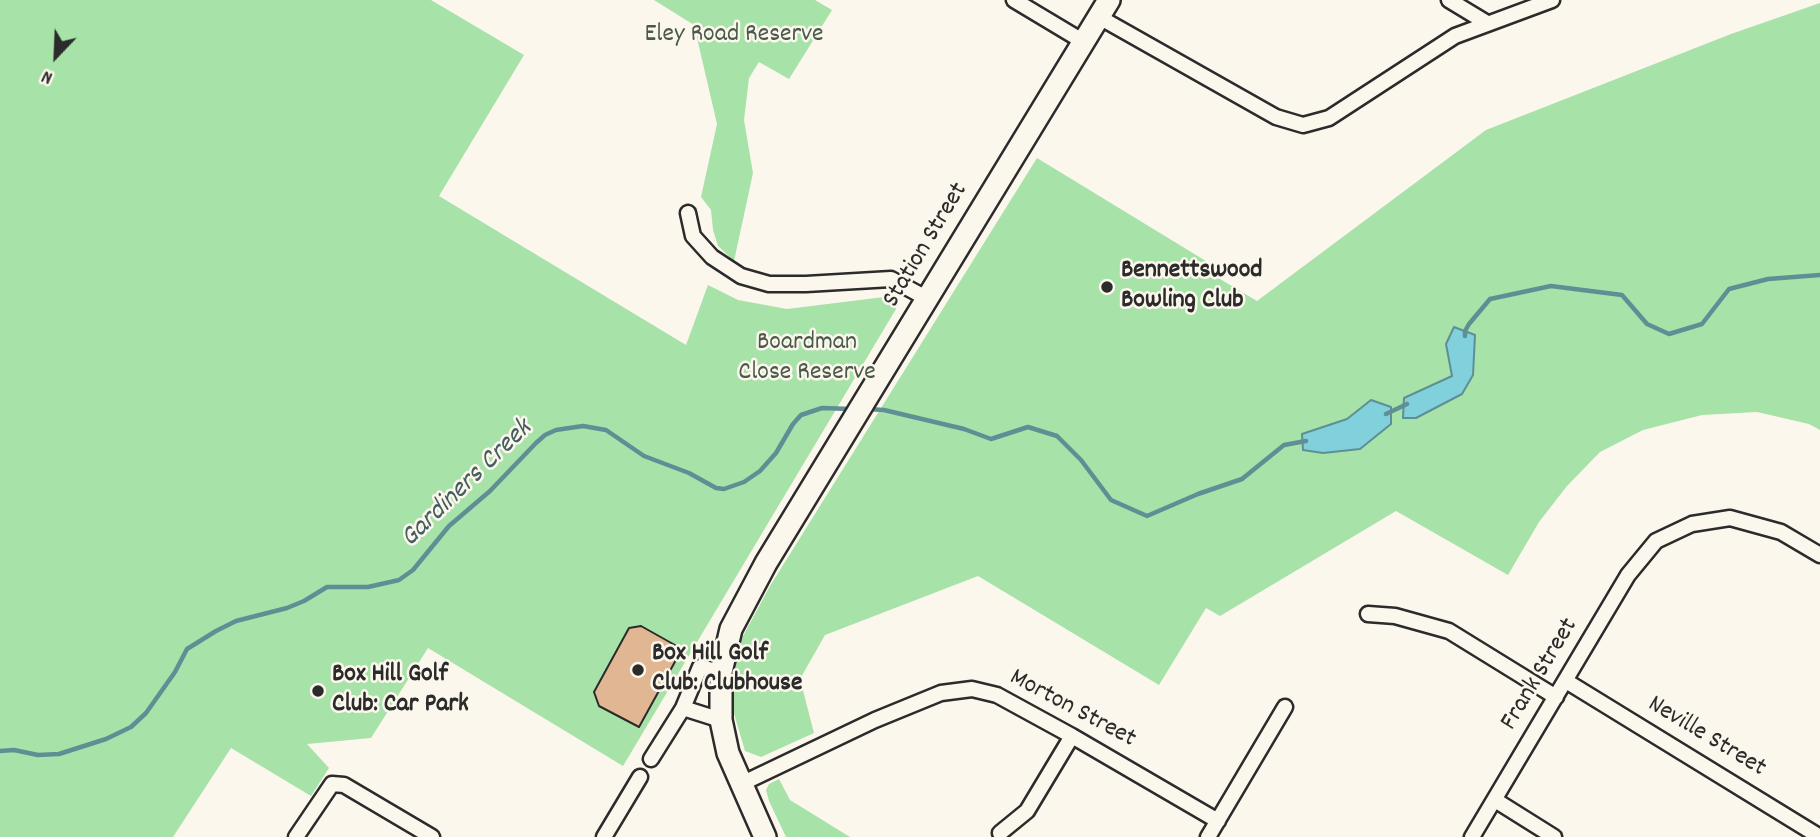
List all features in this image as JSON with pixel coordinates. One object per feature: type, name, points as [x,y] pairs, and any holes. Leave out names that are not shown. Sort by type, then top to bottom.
[{"type":"main road","name":"Station Street","points":[[765,837],[728,753],[710,669],[724,651],[742,606],[1104,8]]},
{"type":"street","points":[[1014,0],[1084,42]]},
{"type":"street","points":[[1449,0],[1487,23]]},
{"type":"street","points":[[1104,8],[1276,117],[1303,125],[1329,118],[1455,36],[1552,0]]},
{"type":"street","points":[[688,213],[693,236],[712,257],[741,276],[769,284],[891,279],[928,299]]},
{"type":"street","name":"Frank Street","points":[[1472,837],[1628,575],[1656,541],[1692,524],[1730,518],[1781,532],[1820,555]]},
{"type":"street","points":[[1368,614],[1395,616],[1449,631],[1556,697]]},
{"type":"street","name":"Station Street","points":[[651,759],[710,669]]},
{"type":"street","name":"Neville Street","points":[[1566,681],[1820,837]]},
{"type":"street","name":"Morton Street","points":[[741,784],[875,720],[941,694],[972,689],[997,695],[1218,821]]},
{"type":"street","points":[[1208,837],[1285,707]]},
{"type":"street","points":[[683,708],[721,720]]},
{"type":"street","points":[[1000,833],[1027,811],[1072,736]]},
{"type":"street","points":[[604,837],[640,777]]},
{"type":"street","points":[[296,837],[332,783],[344,785],[432,837]]},
{"type":"street","points":[[1495,800],[1554,837]]},
{"type":"green space","name":"Boardman Close Reserve","points":[[0,0],[431,0],[524,55],[439,196],[686,345],[708,285],[738,300],[787,309],[884,297],[894,300],[896,309],[623,766],[428,648],[371,738],[307,744],[329,768],[311,796],[231,748],[173,837],[0,837]]},
{"type":"green space","name":"Eley Road Reserve","points":[[654,0],[815,0],[832,10],[789,79],[759,62],[749,78],[744,120],[753,173],[734,261],[718,246],[711,210],[701,197],[717,124],[694,25]]},
{"type":"green space","points":[[1820,3],[1820,430],[1809,424],[1757,412],[1702,415],[1643,430],[1600,452],[1567,486],[1539,522],[1508,575],[1396,511],[1220,616],[1206,608],[1159,685],[978,576],[825,635],[800,679],[814,733],[761,757],[745,751],[733,710],[736,663],[743,636],[770,586],[1037,158],[1219,269],[1215,276],[1257,301],[1486,130],[1731,34]]},
{"type":"green space","points":[[779,779],[790,800],[850,837],[786,837],[766,790],[769,784]]},
{"type":"water","points":[[1454,327],[1475,335],[1473,375],[1462,394],[1416,418],[1403,418],[1404,398],[1452,376],[1446,344]]},
{"type":"water","points":[[1371,400],[1391,407],[1391,424],[1360,449],[1323,453],[1303,450],[1302,434],[1347,419]]},
{"type":"building","name":"Box Hill Golf Club: Clubhouse","points":[[641,626],[682,649],[639,727],[599,706],[594,692],[629,628]]},
{"type":"waterway","name":"Gardiners Creek","points":[[1465,336],[1469,324],[1490,299],[1551,286],[1622,295],[1647,324],[1669,334],[1702,324],[1729,289],[1768,279],[1820,275]]},
{"type":"waterway","name":"Gardiners Creek","points":[[1386,414],[1407,404]]},
{"type":"waterway","name":"Gardiners Creek","points":[[0,751],[59,754],[106,739],[131,727],[146,713],[175,672],[187,649],[216,631],[236,621],[287,608],[327,587],[368,587],[399,580],[413,570],[449,526],[490,491],[536,443],[556,430],[583,426],[606,430],[644,456],[689,473],[716,488],[724,489],[744,482],[760,471],[776,453],[801,415],[822,408],[851,409]]},
{"type":"waterway","name":"Gardiners Creek","points":[[867,409],[884,410],[964,429],[991,439],[1028,427],[1057,436],[1081,460],[1111,500],[1147,516],[1242,479],[1284,445],[1306,441]]},
{"type":"place","name":"Bennettswood Bowling Club","points":[[1107,287]]},
{"type":"place","name":"Box Hill Golf Club: Clubhouse","points":[[638,670]]},
{"type":"place","name":"Box Hill Golf Club: Car Park","points":[[318,691]]}]
